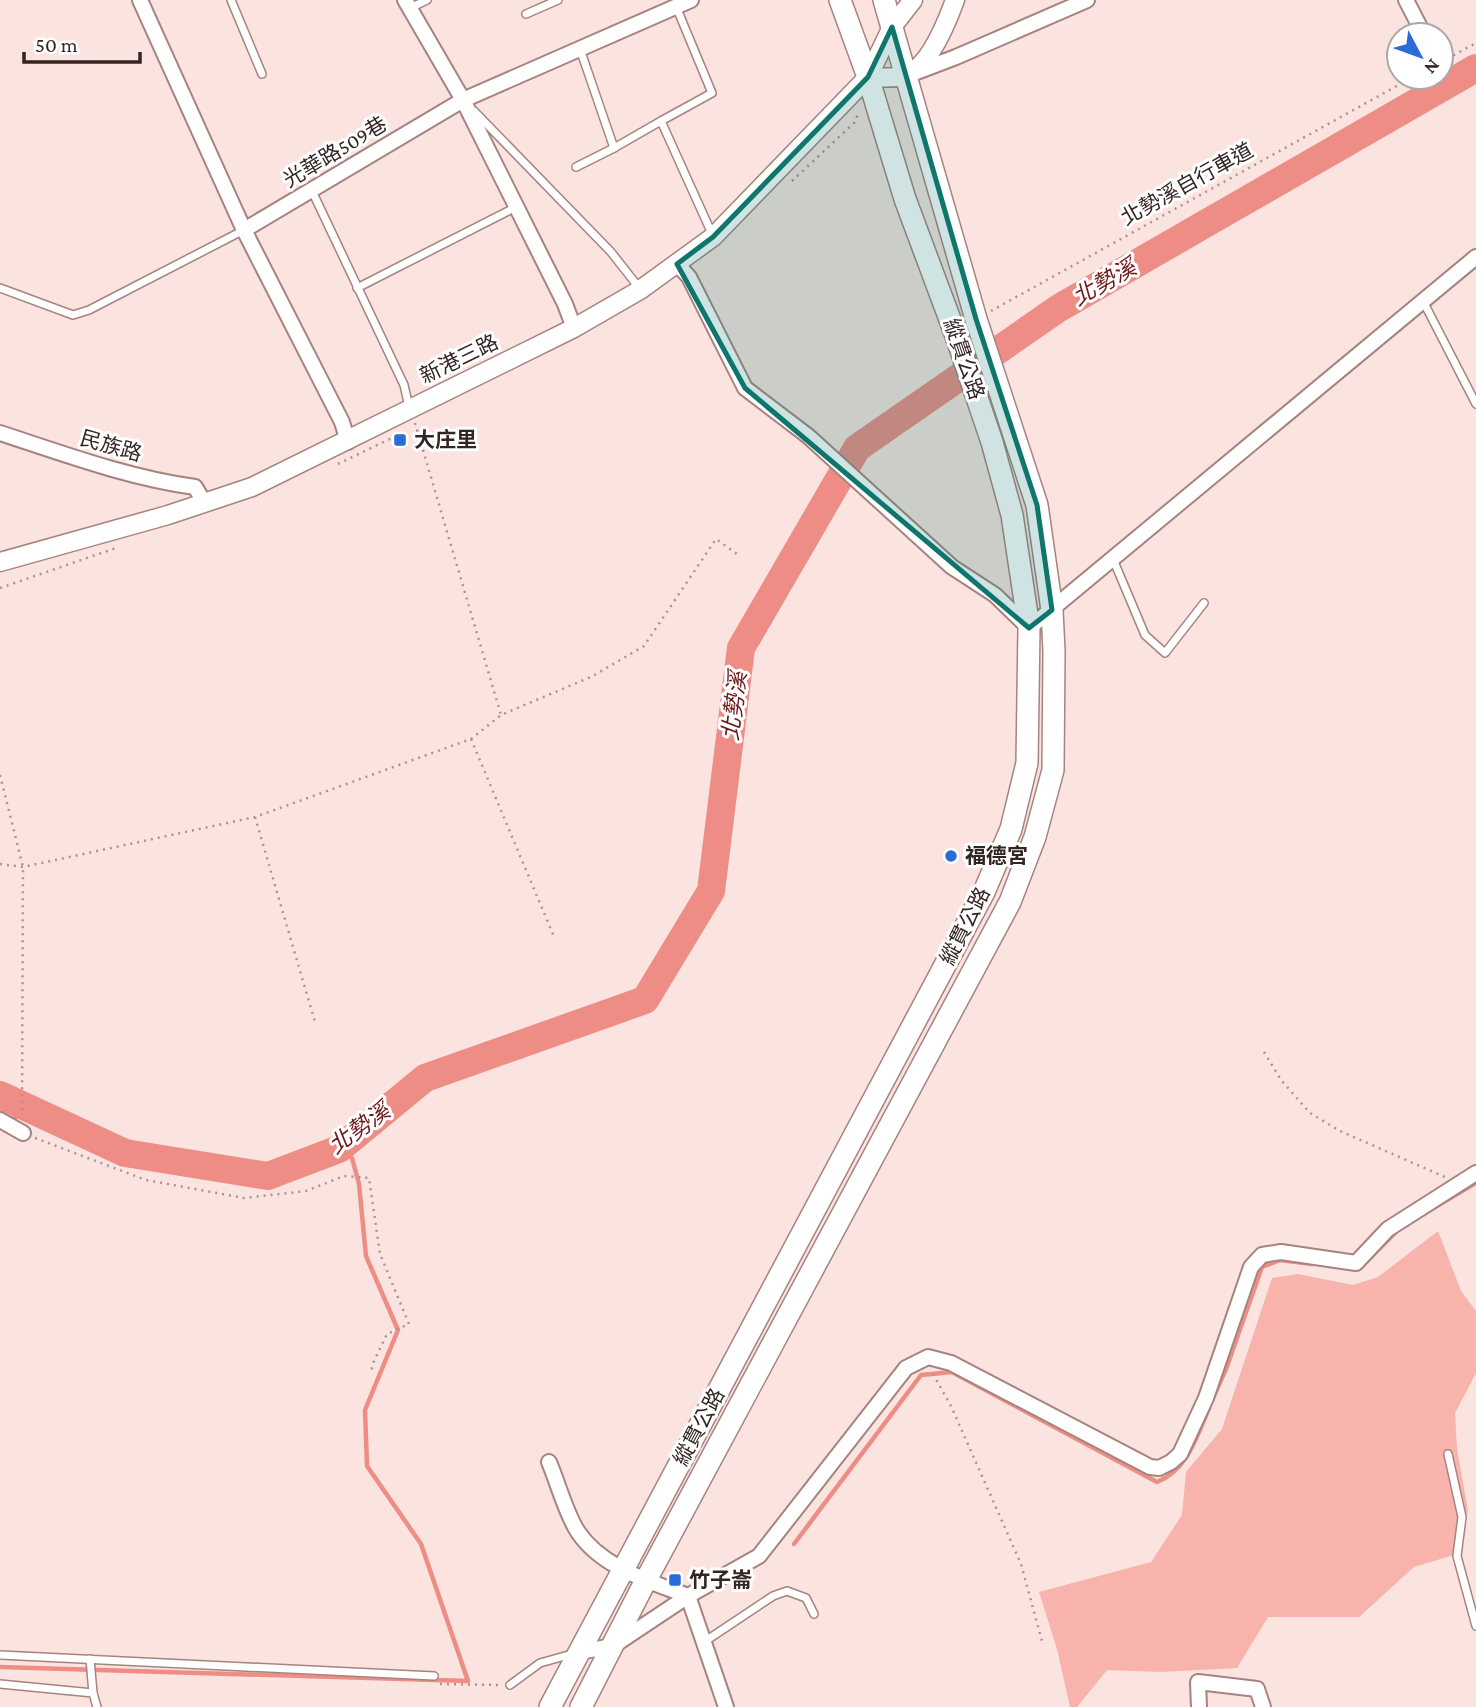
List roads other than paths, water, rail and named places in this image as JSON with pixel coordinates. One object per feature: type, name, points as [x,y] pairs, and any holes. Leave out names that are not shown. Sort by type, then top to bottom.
[{"type":"main road","name":"縱貫公路","points":[[550,1707],[984,892],[1011,829],[1027,763],[1029,628],[1012,515],[992,442],[956,333],[905,199],[868,77],[840,0]]},
{"type":"main road","name":"縱貫公路","points":[[580,1707],[1010,902],[1035,837],[1053,770],[1052,610],[1037,505],[976,319],[884,0]]},
{"type":"street","points":[[140,0],[244,230],[342,422],[348,442]]},
{"type":"street","name":"光華路509巷","points":[[244,230],[463,100],[580,49],[675,3],[691,0]]},
{"type":"street","name":"新港三路","points":[[0,562],[168,515],[252,488],[574,328],[640,290],[713,237],[868,77],[892,27],[914,0]]},
{"type":"street","points":[[907,75],[925,59],[939,40],[955,0]]},
{"type":"street","points":[[868,77],[907,75],[957,57],[1087,0]]},
{"type":"street","points":[[1406,0],[1417,21]]},
{"type":"street","points":[[407,4],[463,100],[565,304],[574,328]]},
{"type":"street","points":[[677,264],[689,277],[745,388],[808,436],[953,567],[995,595],[1029,628],[1476,257]]},
{"type":"street","name":"民族路","points":[[0,433],[102,465],[168,483],[195,487],[204,502]]},
{"type":"street","points":[[579,1652],[613,1646],[688,1596],[758,1556],[906,1368],[928,1357],[951,1363],[1150,1467],[1159,1468],[1171,1462],[1180,1454],[1206,1398],[1251,1267],[1262,1255],[1281,1252],[1356,1264],[1388,1229],[1476,1173]]},
{"type":"street","points":[[549,1462],[577,1531],[595,1553],[646,1580],[688,1596],[726,1707]]},
{"type":"street","points":[[1199,1707],[1198,1682],[1257,1689],[1263,1707]]},
{"type":"lane","points":[[231,0],[262,74]]},
{"type":"lane","points":[[407,4],[427,0]]},
{"type":"lane","points":[[526,14],[558,0]]},
{"type":"lane","points":[[576,167],[712,93],[675,3]]},
{"type":"lane","points":[[580,49],[614,148]]},
{"type":"lane","points":[[463,100],[611,252],[640,290]]},
{"type":"lane","points":[[661,121],[713,237]]},
{"type":"lane","points":[[312,191],[404,385],[410,409]]},
{"type":"lane","points":[[357,288],[516,206]]},
{"type":"lane","name":"光華路509巷","points":[[0,288],[73,315],[89,310],[244,230]]},
{"type":"lane","points":[[1423,300],[1476,404]]},
{"type":"lane","points":[[1113,559],[1145,635],[1165,653],[1204,603]]},
{"type":"lane","points":[[1448,1454],[1462,1517],[1457,1556],[1476,1626]]},
{"type":"lane","points":[[704,1642],[773,1596],[787,1591],[806,1598],[814,1614]]},
{"type":"lane","points":[[510,1685],[540,1663],[579,1652]]},
{"type":"lane","points":[[0,1655],[434,1676]]},
{"type":"lane","points":[[90,1661],[97,1707]]},
{"type":"lane","points":[[0,1684],[93,1693]]},
{"type":"waterway","name":"北勢溪","points":[[0,1095],[125,1153],[268,1176],[339,1149],[425,1078],[645,1000],[711,891],[741,648],[857,448],[1059,308],[1476,68]]},
{"type":"waterway","points":[[10,1120],[33,1110]]},
{"type":"waterway","points":[[0,1667],[468,1681],[421,1544],[367,1466],[365,1410],[398,1330],[366,1256],[359,1184],[352,1158],[339,1149]]},
{"type":"waterway","points":[[1435,1207],[1476,1183]]},
{"type":"waterway","points":[[1365,1263],[1398,1230]]},
{"type":"waterway","points":[[1212,1400],[1226,1369],[1262,1267],[1280,1260],[1312,1264]]},
{"type":"waterway","points":[[794,1544],[921,1375],[952,1372],[1157,1482],[1184,1461],[1209,1408]]},
{"type":"place","name":"大庄里","points":[[400,440]]},
{"type":"place","name":"福德宮","points":[[951,856]]},
{"type":"place","name":"竹子崙","points":[[675,1580]]}]
